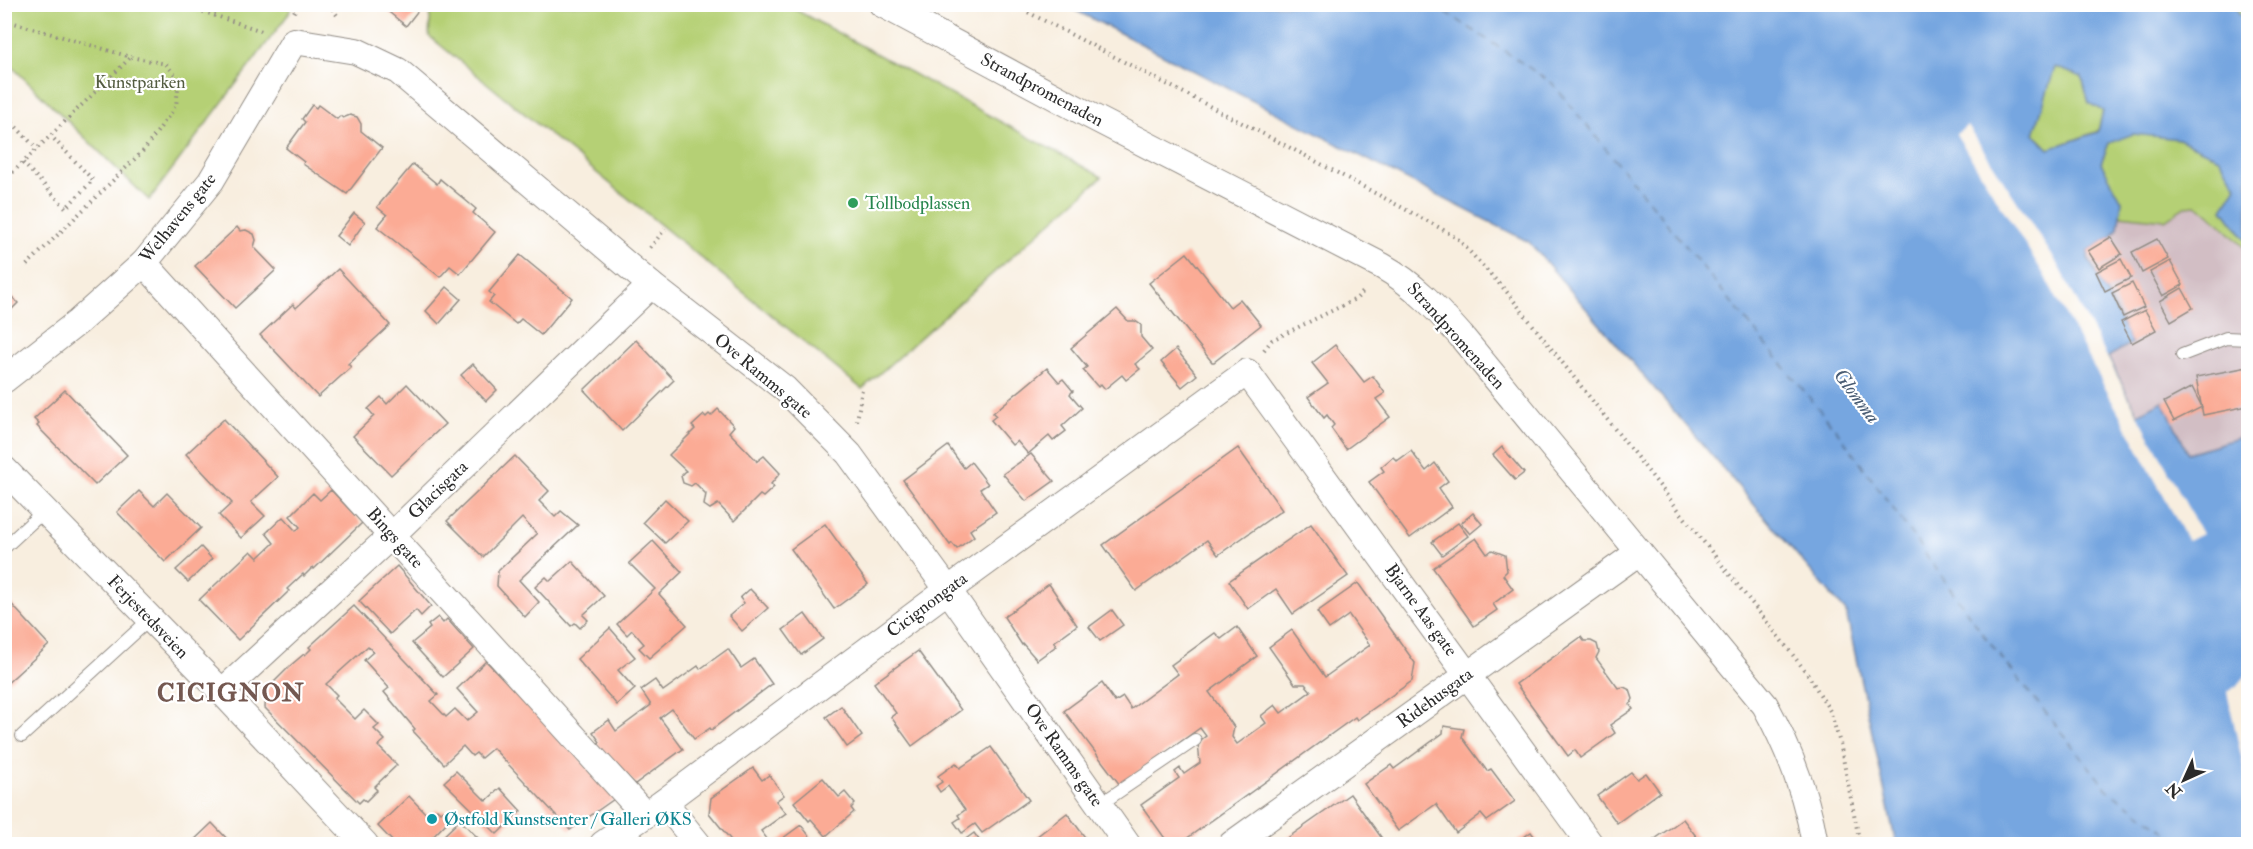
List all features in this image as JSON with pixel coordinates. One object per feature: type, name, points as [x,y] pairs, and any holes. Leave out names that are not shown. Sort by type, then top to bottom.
[{"type":"street","name":"Strandpromenaden","points":[[882,4],[1087,114],[1404,278],[1437,309],[1461,336],[1765,705],[1792,758],[1805,798],[1815,844]]},
{"type":"street","name":"Ove Ramms gate","points":[[294,41],[356,51],[398,71],[651,285],[785,389],[849,454],[1127,844]]},
{"type":"street","name":"Welhavens gate","points":[[4,380],[78,322],[144,263],[210,181],[294,41]]},
{"type":"street","name":"Bings gate","points":[[144,263],[392,535],[655,809],[698,844]]},
{"type":"street","name":"Glacisgata","points":[[222,692],[392,535],[651,285]]},
{"type":"street","name":"Cicignongata","points":[[603,844],[655,809],[948,590],[1249,375]]},
{"type":"street","name":"Bjarne Aas gate","points":[[1249,375],[1590,844]]},
{"type":"street","name":"Ferjestedsveien","points":[[4,469],[222,692],[365,844]]},
{"type":"street","name":"Ridehusgata","points":[[1232,844],[1639,552]]},
{"type":"lane","points":[[2182,355],[2226,338],[2248,339]]},
{"type":"lane","points":[[4,548],[45,510]]},
{"type":"lane","points":[[22,736],[150,619]]},
{"type":"lane","points":[[1099,805],[1195,740]]},
{"type":"path","points":[[180,4],[294,41]]},
{"type":"path","points":[[4,21],[131,57],[166,64],[179,80],[176,106],[144,150],[26,266]]},
{"type":"path","points":[[4,181],[131,57]]},
{"type":"path","points":[[4,114],[38,149]]},
{"type":"path","points":[[23,163],[66,208],[93,180],[51,136]]},
{"type":"path","points":[[647,251],[665,229]]},
{"type":"path","points":[[1249,375],[1272,340],[1356,299],[1366,289]]},
{"type":"path","points":[[856,424],[862,389]]},
{"type":"shaded area","points":[[2196,205],[2209,213],[2248,251],[2248,435],[2188,453],[2164,402],[2139,414],[2108,356],[2132,342],[2088,258],[2088,251],[2111,237],[2118,228],[2120,215],[2152,219],[2172,215],[2187,206]]},
{"type":"green space","name":"Kunstparken","points":[[4,5],[293,5],[149,200],[5,60]]},
{"type":"green space","name":"Tollbodplassen","points":[[431,5],[787,5],[1102,177],[862,389],[429,36]]},
{"type":"green space","points":[[2235,5],[2248,5],[2248,23],[2239,13]]},
{"type":"green space","points":[[2055,66],[2082,77],[2089,103],[2103,111],[2098,131],[2049,149],[2034,133]]},
{"type":"green space","points":[[2133,133],[2179,139],[2219,158],[2237,187],[2223,209],[2248,243],[2248,251],[2209,213],[2196,205],[2186,206],[2165,220],[2120,215],[2122,201],[2101,163],[2109,143]]},
{"type":"water","name":"Glomma","points":[[1065,5],[2235,5],[2248,23],[2248,243],[2223,209],[2237,187],[2219,158],[2179,139],[2133,134],[2109,143],[2101,163],[2122,201],[2118,228],[2111,237],[2088,251],[2088,258],[2132,343],[2108,357],[2138,414],[2163,401],[2188,453],[2248,435],[2248,844],[1896,844],[1846,612],[1529,242]],"holes":[[[2055,67],[2082,77],[2089,103],[2103,111],[2098,132],[2049,149],[2034,134]]]},
{"type":"pier","points":[[1968,126],[2055,260],[2202,534],[2188,541],[2043,273],[1956,134]]},
{"type":"pier","points":[[2248,673],[2248,690],[2245,694],[2248,709],[2248,787],[2227,692],[2238,685]]},
{"type":"building","points":[[379,4],[423,4],[406,26]]},
{"type":"building","points":[[312,105],[316,108],[318,105],[337,119],[340,116],[343,118],[350,115],[357,117],[361,124],[361,131],[382,148],[347,194],[303,164],[304,162],[286,148],[305,122],[302,119]]},
{"type":"building","points":[[413,164],[437,184],[440,179],[476,209],[473,213],[495,232],[460,274],[450,266],[440,277],[377,227],[387,215],[377,207]]},
{"type":"building","points":[[354,213],[365,222],[348,246],[336,236]]},
{"type":"building","points":[[237,227],[240,231],[246,230],[254,234],[256,240],[254,247],[276,270],[235,308],[195,266]]},
{"type":"building","points":[[2111,237],[2122,254],[2099,268],[2088,251]]},
{"type":"building","points":[[2157,239],[2168,259],[2142,273],[2132,252]]},
{"type":"building","points":[[1187,253],[1230,307],[1240,299],[1261,325],[1214,362],[1149,283]]},
{"type":"building","points":[[520,255],[572,298],[541,335],[521,319],[516,324],[489,302],[494,296],[489,292]]},
{"type":"building","points":[[2121,259],[2131,278],[2105,291],[2096,272]]},
{"type":"building","points":[[2170,261],[2183,285],[2163,296],[2150,272]]},
{"type":"building","points":[[338,269],[390,325],[348,364],[351,367],[318,397],[260,335],[293,304],[296,308]]},
{"type":"building","points":[[2132,283],[2144,307],[2123,317],[2112,293]]},
{"type":"building","points":[[447,287],[461,299],[439,324],[426,311]]},
{"type":"building","points":[[2182,288],[2193,308],[2171,321],[2160,301]]},
{"type":"building","points":[[4,289],[18,303],[4,317]]},
{"type":"building","points":[[1117,309],[1128,321],[1135,321],[1141,325],[1141,337],[1152,350],[1135,364],[1140,369],[1126,380],[1122,375],[1105,389],[1101,384],[1098,387],[1083,370],[1087,367],[1071,348]]},
{"type":"building","points":[[2145,310],[2156,330],[2132,343],[2121,322]]},
{"type":"building","points":[[636,340],[674,380],[622,431],[584,390]]},
{"type":"building","points":[[1335,345],[1364,382],[1373,376],[1385,393],[1376,399],[1390,417],[1346,449],[1331,428],[1334,425],[1327,415],[1324,418],[1308,397],[1328,383],[1312,363]]},
{"type":"building","points":[[1176,349],[1197,375],[1182,387],[1161,362]]},
{"type":"building","points":[[473,364],[497,390],[486,401],[461,375]]},
{"type":"building","points":[[2248,367],[2248,406],[2203,415],[2196,377]]},
{"type":"building","points":[[1047,368],[1059,382],[1063,379],[1073,391],[1070,394],[1082,408],[1062,426],[1066,431],[1053,441],[1049,436],[1028,454],[1017,441],[1012,445],[991,420],[996,416],[993,413]]},
{"type":"building","points":[[407,384],[445,424],[391,475],[353,436],[374,416],[368,409],[381,397],[387,404]]},
{"type":"building","points":[[2192,387],[2202,407],[2174,421],[2164,402]]},
{"type":"building","points":[[65,390],[127,455],[95,485],[37,426],[39,424],[34,419]]},
{"type":"building","points":[[718,409],[734,426],[729,432],[756,462],[764,456],[780,473],[771,484],[774,487],[763,497],[760,495],[734,521],[718,504],[710,509],[704,505],[706,494],[695,483],[691,486],[683,483],[681,476],[686,471],[669,455],[695,429],[692,426],[704,415],[711,416]]},
{"type":"building","points":[[224,419],[278,477],[251,502],[265,516],[241,538],[219,515],[232,503],[186,454]]},
{"type":"building","points":[[948,446],[964,468],[971,462],[988,484],[980,489],[996,512],[970,530],[974,536],[957,549],[952,543],[950,545],[903,480]]},
{"type":"building","points":[[1502,447],[1524,473],[1515,480],[1493,455]]},
{"type":"building","points":[[1238,448],[1282,510],[1218,555],[1207,540],[1136,591],[1103,545]]},
{"type":"building","points":[[1411,451],[1426,471],[1435,463],[1448,481],[1439,488],[1452,507],[1410,538],[1369,482],[1384,471],[1381,467],[1393,457],[1397,461]]},
{"type":"building","points":[[1031,454],[1054,481],[1026,501],[1003,474]]},
{"type":"building","points":[[515,456],[549,491],[539,501],[555,517],[561,511],[578,525],[519,580],[539,602],[525,617],[497,586],[498,571],[537,534],[522,518],[483,557],[447,521]]},
{"type":"building","points":[[331,490],[362,523],[314,569],[313,567],[304,576],[303,574],[287,589],[289,591],[238,640],[199,600],[251,551],[258,558],[274,543],[266,533],[283,517],[296,531],[300,527],[290,516],[313,493],[320,500]]},
{"type":"building","points":[[139,491],[154,506],[167,493],[201,528],[165,562],[117,512]]},
{"type":"building","points":[[665,499],[688,521],[665,543],[643,522]]},
{"type":"building","points":[[1473,513],[1482,524],[1470,534],[1461,523]]},
{"type":"building","points":[[1458,523],[1468,536],[1442,555],[1432,542]]},
{"type":"building","points":[[825,524],[868,584],[834,609],[791,549]]},
{"type":"building","points":[[1311,524],[1348,576],[1293,614],[1276,589],[1248,609],[1229,581]]},
{"type":"building","points":[[1476,538],[1487,554],[1492,550],[1505,555],[1507,571],[1503,575],[1513,589],[1493,604],[1497,610],[1474,626],[1433,568]]},
{"type":"building","points":[[653,541],[682,572],[659,594],[687,625],[649,658],[639,648],[644,644],[632,630],[627,635],[617,624],[655,589],[629,563]]},
{"type":"building","points":[[201,547],[212,559],[188,582],[176,570]]},
{"type":"building","points":[[572,561],[604,596],[583,615],[588,620],[580,628],[575,623],[571,626],[535,587],[546,577],[550,581]]},
{"type":"building","points":[[397,566],[431,606],[421,616],[416,610],[390,634],[359,601]]},
{"type":"building","points":[[1358,583],[1415,663],[1412,681],[1357,720],[1355,717],[1179,844],[1169,844],[1141,805],[1179,778],[1175,772],[1180,768],[1184,774],[1200,763],[1198,742],[1206,736],[1200,728],[1120,785],[1064,711],[1102,683],[1115,702],[1123,697],[1131,709],[1178,674],[1171,665],[1215,633],[1221,639],[1237,627],[1257,656],[1209,692],[1234,727],[1232,737],[1237,744],[1266,723],[1261,716],[1275,705],[1281,713],[1311,691],[1305,684],[1295,684],[1269,647],[1292,630],[1325,677],[1370,645],[1349,615],[1329,629],[1317,612]]},
{"type":"building","points":[[1049,584],[1077,625],[1054,642],[1056,646],[1037,660],[1022,645],[1004,617]]},
{"type":"building","points":[[750,589],[768,608],[742,631],[729,616],[744,603],[740,598]]},
{"type":"building","points":[[4,596],[49,645],[4,686]]},
{"type":"building","points":[[354,606],[438,695],[431,701],[446,717],[455,709],[467,721],[478,712],[457,689],[486,661],[617,797],[570,830],[493,748],[481,758],[476,753],[472,756],[463,746],[444,764],[413,731],[415,729],[384,692],[389,688],[364,660],[373,652],[368,646],[326,684],[337,695],[334,698],[355,719],[364,710],[379,725],[374,729],[385,740],[378,746],[397,765],[374,787],[377,790],[366,801],[363,799],[359,803],[265,708],[266,690]]},
{"type":"building","points":[[1112,610],[1123,625],[1100,641],[1089,627]]},
{"type":"building","points":[[805,614],[823,639],[801,655],[783,630]]},
{"type":"building","points":[[438,617],[443,623],[447,619],[474,649],[443,677],[412,643],[430,628],[428,625]]},
{"type":"building","points":[[610,628],[635,657],[618,670],[635,689],[617,705],[577,659]]},
{"type":"building","points":[[1581,637],[1584,641],[1597,644],[1599,652],[1596,658],[1618,688],[1624,687],[1630,690],[1633,699],[1630,705],[1633,709],[1610,725],[1615,733],[1580,758],[1575,750],[1568,756],[1516,684]]},
{"type":"building","points":[[728,649],[741,668],[754,659],[772,684],[711,730],[710,728],[694,739],[672,709],[660,718],[683,749],[635,784],[597,744],[600,742],[593,732],[609,720],[616,731],[651,705],[641,690],[655,680],[663,691],[698,666],[700,669]]},
{"type":"building","points":[[918,651],[961,710],[912,746],[891,717],[896,713],[874,683]]},
{"type":"building","points":[[841,706],[862,736],[847,747],[826,717]]},
{"type":"building","points":[[1444,726],[1464,729],[1462,737],[1487,771],[1491,769],[1515,801],[1487,821],[1481,814],[1456,833],[1436,804],[1398,831],[1364,784],[1391,765],[1394,769],[1443,733]]},
{"type":"building","points":[[991,747],[1029,800],[982,833],[975,824],[962,833],[954,822],[965,810],[948,786],[940,792],[936,786],[942,782],[938,776],[956,763],[960,768]]},
{"type":"building","points":[[753,768],[762,780],[769,775],[784,795],[776,801],[786,813],[761,831],[771,844],[734,844],[709,813],[711,798]]},
{"type":"building","points":[[456,771],[486,801],[500,788],[521,811],[497,834],[444,782]]},
{"type":"building","points":[[1631,772],[1637,779],[1646,773],[1660,792],[1617,823],[1597,796]]},
{"type":"building","points":[[823,778],[839,797],[845,792],[855,804],[851,808],[854,812],[826,836],[811,819],[809,821],[794,802]]},
{"type":"building","points":[[1350,794],[1386,844],[1279,844]]},
{"type":"building","points":[[409,796],[429,817],[437,809],[440,812],[443,810],[451,818],[426,844],[395,844],[378,826]]},
{"type":"building","points":[[1067,813],[1090,844],[1027,844]]},
{"type":"building","points":[[1683,819],[1702,844],[1648,844]]},
{"type":"building","points":[[460,820],[484,844],[435,844]]},
{"type":"building","points":[[212,823],[232,844],[190,844]]},
{"type":"building","points":[[801,825],[814,842],[811,844],[775,844]]},
{"type":"building","points":[[1531,832],[1540,844],[1514,844]]},
{"type":"building","points":[[974,833],[982,844],[959,844]]},
{"type":"ferry route","points":[[1434,4],[1552,83],[1841,436],[1985,637],[2107,789],[2183,844]]},
{"type":"place","name":"Tollbodplassen","points":[[853,203]]},
{"type":"place","name":"Østfold Kunstsenter / Galleri ØKS","points":[[432,819]]},
{"type":"district","name":"CICIGNON","points":[[231,693]]}]
